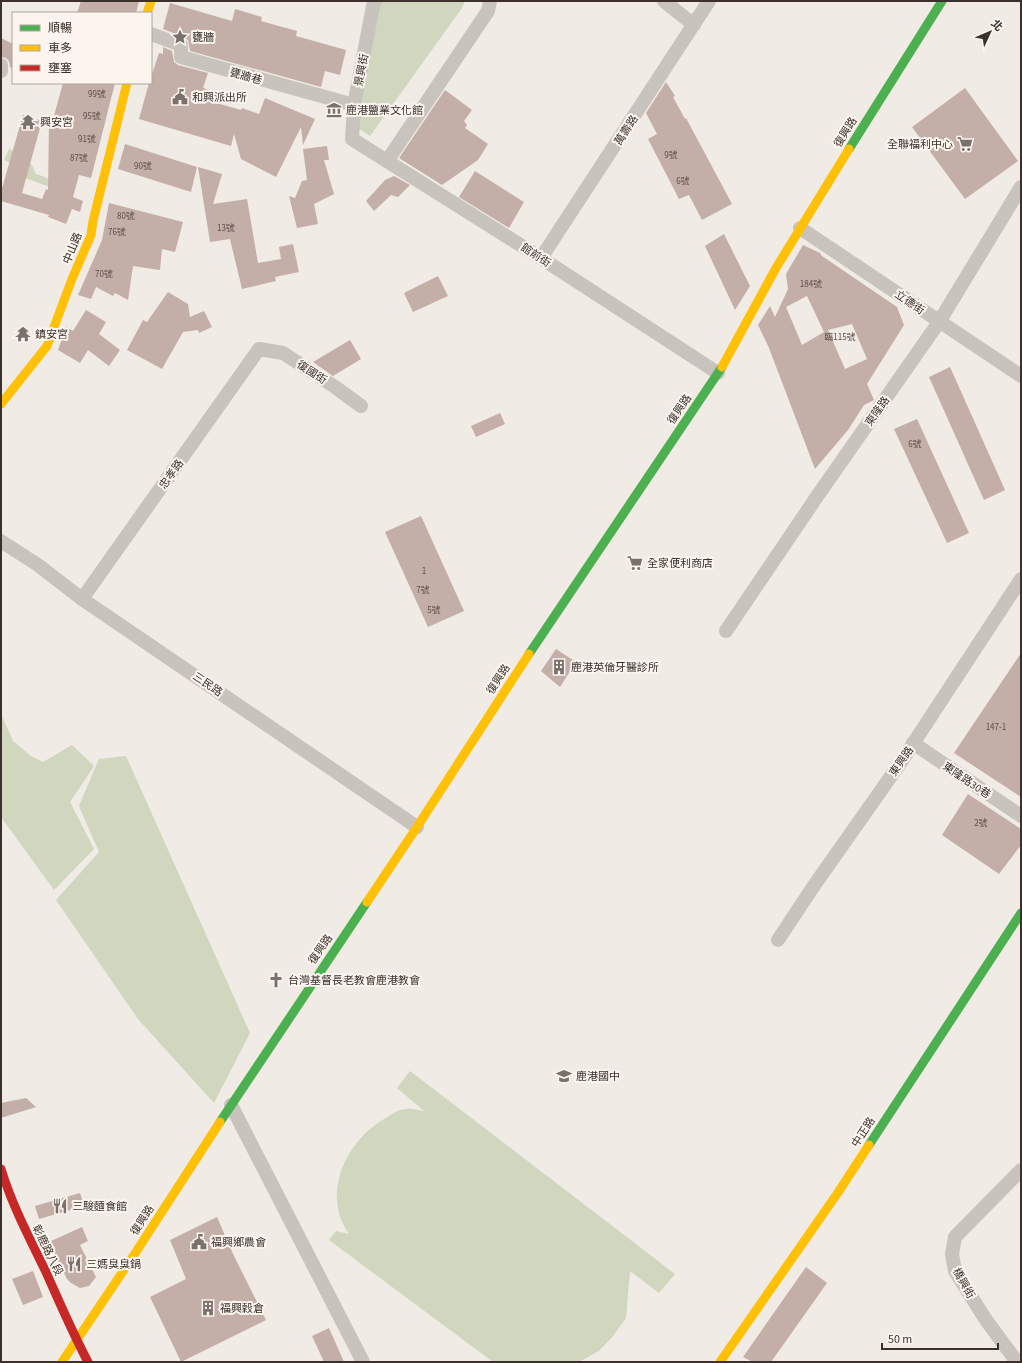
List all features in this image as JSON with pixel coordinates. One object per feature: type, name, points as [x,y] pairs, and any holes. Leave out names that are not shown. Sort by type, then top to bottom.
[{"type":"street","points":[[147,12],[151,1]]},
{"type":"street","name":"景興街","points":[[352,139],[354,105],[375,1]]},
{"type":"street","points":[[387,161],[488,12],[490,1]]},
{"type":"street","points":[[664,1],[694,25]]},
{"type":"street","name":"萬壽路","points":[[541,258],[709,1]]},
{"type":"street","name":"復興路","points":[[62,1362],[557,610],[718,373],[776,268],[800,228],[942,1]]},
{"type":"street","name":"甕牆巷","points":[[152,34],[181,45],[181,57],[354,105]]},
{"type":"street","points":[[1,65],[1,71]]},
{"type":"street","name":"中山路","points":[[1,404],[47,346],[91,235],[93,221],[127,84]]},
{"type":"street","name":"館前街","points":[[352,139],[541,258],[718,373]]},
{"type":"street","name":"東隆路","points":[[726,631],[818,495],[939,322],[1021,187]]},
{"type":"street","name":"立德街","points":[[800,228],[1021,376]]},
{"type":"street","name":"復國街","points":[[259,349],[283,353],[361,406]]},
{"type":"street","name":"忠孝路","points":[[82,599],[259,349]]},
{"type":"street","name":"三民路","points":[[1,541],[38,565],[82,599],[416,826]]},
{"type":"street","name":"東興路","points":[[778,940],[913,743],[1021,579]]},
{"type":"street","name":"東隆路30巷","points":[[913,743],[1021,816]]},
{"type":"street","name":"中正路","points":[[720,1362],[837,1194],[1021,913]]},
{"type":"street","points":[[231,1104],[363,1362]]},
{"type":"street","name":"彰鹿路八段","points":[[1,1169],[17,1212],[45,1270],[76,1341],[88,1362]]},
{"type":"street","name":"橋興街","points":[[1017,1362],[986,1320],[955,1271],[952,1254],[955,1237],[1021,1170]]},
{"type":"green space","points":[[380,1],[465,1],[462,8],[370,136],[356,127]]},
{"type":"green space","points":[[9,149],[30,156],[28,161],[32,165],[36,174],[45,177],[52,182],[50,187],[16,175],[17,166],[4,160]]},
{"type":"green space","points":[[1,714],[13,741],[31,756],[43,762],[72,745],[94,766],[70,802],[94,849],[54,890],[1,817]]},
{"type":"green space","points":[[126,756],[250,1033],[214,1103],[138,1019],[56,900],[99,852],[79,806],[99,759]]},
{"type":"green space","points":[[410,1071],[675,1274],[659,1293],[630,1271],[626,1318],[613,1336],[599,1351],[579,1362],[493,1362],[329,1240],[336,1231],[349,1234],[341,1219],[337,1203],[337,1187],[341,1170],[348,1155],[358,1141],[370,1129],[386,1117],[398,1111],[408,1109],[424,1111],[397,1088]]},
{"type":"building","points":[[81,1],[139,1],[136,12],[77,12]]},
{"type":"building","points":[[170,3],[232,21],[235,9],[262,17],[261,21],[297,31],[296,36],[346,50],[340,75],[325,71],[321,87],[190,51],[188,40],[163,29]]},
{"type":"building","points":[[1,38],[12,44],[12,68],[10,67],[9,61],[6,58],[1,57]]},
{"type":"building","points":[[163,47],[172,51],[174,62],[178,65],[208,73],[203,88],[216,92],[213,102],[241,110],[242,108],[259,114],[265,98],[315,119],[303,145],[301,127],[276,177],[241,159],[234,134],[231,146],[139,119],[149,84],[152,84],[152,74],[159,53],[163,54]]},
{"type":"building","points":[[666,82],[675,96],[673,97],[685,119],[686,118],[732,204],[702,220],[689,195],[679,199],[648,139],[657,134],[646,113]]},
{"type":"building","points":[[63,84],[115,84],[91,178],[79,175],[73,197],[83,201],[80,212],[72,209],[66,224],[48,217],[49,215],[1,201],[1,192],[23,115],[42,121],[22,193],[42,199],[46,189],[48,190],[49,123],[52,123]]},
{"type":"building","name":"全聯福利中心","points":[[965,88],[1018,161],[965,199],[912,127]]},
{"type":"building","points":[[445,90],[472,110],[464,121],[467,125],[465,128],[488,144],[478,160],[442,185],[399,158]]},
{"type":"building","points":[[125,144],[197,167],[191,192],[118,169]]},
{"type":"building","points":[[327,146],[329,160],[324,160],[334,194],[314,204],[318,224],[297,228],[289,196],[295,198],[302,181],[307,180],[303,149]]},
{"type":"building","points":[[198,167],[222,174],[213,204],[247,199],[258,263],[281,259],[279,247],[293,244],[299,272],[275,277],[276,281],[242,289],[230,239],[210,242]]},
{"type":"building","points":[[475,171],[524,202],[509,228],[459,197]]},
{"type":"building","points":[[394,176],[410,185],[398,197],[391,195],[374,211],[366,201],[385,180]]},
{"type":"building","points":[[109,203],[183,222],[175,252],[162,249],[160,270],[133,266],[128,300],[115,293],[113,296],[96,287],[91,299],[78,295],[102,240]]},
{"type":"building","points":[[724,234],[750,286],[735,310],[705,246]]},
{"type":"building","points":[[803,245],[820,253],[822,256],[897,307],[904,325],[867,384],[874,400],[864,405],[848,430],[815,469],[769,348],[758,325],[770,306],[775,317],[788,289],[786,274]],"holes":[[[807,296],[824,332],[802,345],[786,307]],[[852,324],[867,359],[845,369],[828,330]]]},
{"type":"building","points":[[438,276],[448,296],[413,312],[404,293]]},
{"type":"building","points":[[168,292],[188,304],[190,317],[204,311],[212,327],[199,333],[198,330],[183,332],[162,369],[127,350],[143,320],[147,322]]},
{"type":"building","points":[[86,310],[106,322],[99,334],[120,350],[109,366],[88,350],[80,363],[58,350],[66,327],[73,331]]},
{"type":"building","points":[[350,340],[361,359],[333,376],[313,362]]},
{"type":"building","points":[[950,367],[1005,490],[984,500],[929,377]]},
{"type":"building","points":[[500,413],[505,424],[476,437],[471,426]]},
{"type":"building","points":[[917,419],[969,533],[947,543],[894,429]]},
{"type":"building","points":[[421,516],[464,611],[428,627],[385,532]]},
{"type":"building","name":"鹿港英倫牙醫診所","points":[[556,649],[576,662],[560,687],[541,671]]},
{"type":"building","points":[[1021,653],[1021,797],[954,753]]},
{"type":"building","points":[[968,794],[1021,829],[1021,845],[999,874],[942,835]]},
{"type":"building","points":[[26,1098],[36,1107],[1,1118],[1,1103]]},
{"type":"building","name":"三駿麵食館","points":[[80,1193],[84,1206],[39,1219],[35,1206]]},
{"type":"building","name":"福興穀倉","points":[[217,1217],[234,1256],[266,1320],[181,1362],[150,1297],[186,1279],[170,1240]]},
{"type":"building","name":"三媽臭臭鍋","points":[[82,1227],[88,1241],[80,1245],[96,1277],[89,1286],[80,1288],[67,1279],[49,1242]]},
{"type":"building","points":[[806,1267],[827,1283],[771,1362],[753,1362],[743,1357]]},
{"type":"building","points":[[33,1271],[43,1297],[23,1305],[12,1279]]},
{"type":"building","points":[[329,1328],[344,1362],[324,1362],[312,1336]]},
{"type":"traffic: fast","points":[[849,149],[942,1]]},
{"type":"traffic: fast","points":[[529,654],[722,367]]},
{"type":"traffic: fast","points":[[220,1122],[367,902]]},
{"type":"traffic: fast","points":[[869,1145],[1021,913]]},
{"type":"traffic: slow","points":[[147,12],[151,1]]},
{"type":"traffic: slow","points":[[1,404],[47,346],[72,279],[91,235],[93,221],[127,84]]},
{"type":"traffic: slow","points":[[722,367],[776,268],[849,149]]},
{"type":"traffic: slow","points":[[367,902],[529,654]]},
{"type":"traffic: slow","points":[[62,1362],[134,1255],[220,1122]]},
{"type":"traffic: slow","points":[[720,1362],[837,1194],[869,1145]]},
{"type":"traffic: jam","points":[[1,1169],[21,1221],[88,1362]]},
{"type":"place","name":"甕牆","points":[[180,37]]},
{"type":"place","name":"和興派出所","points":[[180,97]]},
{"type":"place","name":"鹿港鹽業文化館","points":[[334,110]]},
{"type":"place","name":"興安宮","points":[[28,122]]},
{"type":"place","name":"全聯福利中心","points":[[965,144]]},
{"type":"place","name":"鎮安宮","points":[[23,334]]},
{"type":"place","name":"全家便利商店","points":[[635,563]]},
{"type":"place","name":"鹿港英倫牙醫診所","points":[[559,667]]},
{"type":"place","name":"台灣基督長老教會鹿港教會","points":[[276,980]]},
{"type":"place","name":"鹿港國中","points":[[564,1076]]},
{"type":"place","name":"三駿麵食館","points":[[60,1206]]},
{"type":"place","name":"福興鄉農會","points":[[199,1242]]},
{"type":"place","name":"三媽臭臭鍋","points":[[74,1264]]},
{"type":"place","name":"福興穀倉","points":[[208,1308]]}]
